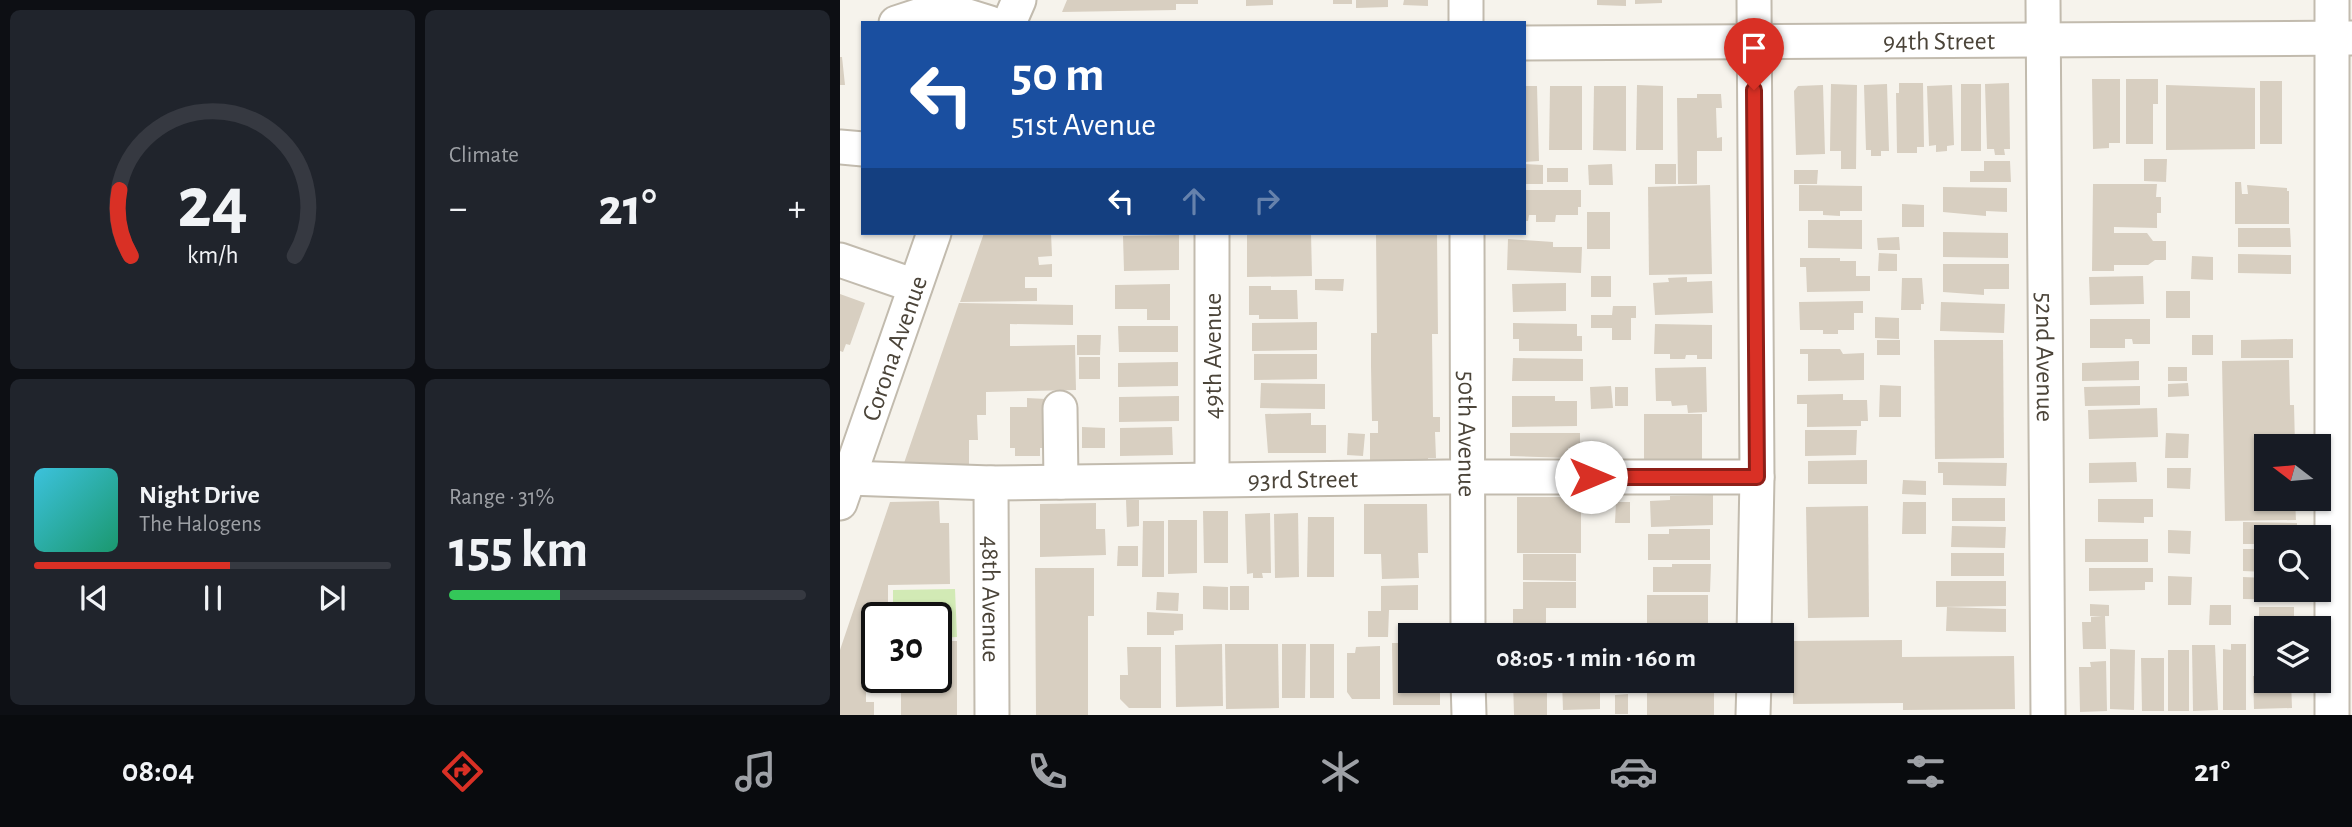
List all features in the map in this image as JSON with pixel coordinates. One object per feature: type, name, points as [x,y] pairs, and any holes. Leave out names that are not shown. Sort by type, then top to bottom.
[{"type":"street","points":[[889,0],[908,21],[942,8],[975,15]]},
{"type":"street","points":[[1010,21],[1019,0]]},
{"type":"street","points":[[1466,0],[1466,21]]},
{"type":"street","points":[[1754,0],[1757,477],[1754,623]]},
{"type":"street","name":"52nd Avenue","points":[[2043,0],[2048,715]]},
{"type":"street","points":[[2332,0],[2342,38],[2332,715]]},
{"type":"street","name":"94th Street","points":[[1526,43],[2342,38]]},
{"type":"street","points":[[840,147],[861,149]]},
{"type":"street","name":"Corona Avenue","points":[[844,490],[933,235]]},
{"type":"street","name":"49th Avenue","points":[[1212,235],[1212,479]]},
{"type":"street","name":"50th Avenue","points":[[1467,235],[1468,623]]},
{"type":"street","points":[[840,260],[915,286]]},
{"type":"street","points":[[1060,408],[1061,482]]},
{"type":"street","name":"93rd Street","points":[[844,490],[991,483],[1212,479],[1757,477]]},
{"type":"street","name":"48th Avenue","points":[[991,483],[992,715]]},
{"type":"street","points":[[1468,693],[1469,715]]},
{"type":"street","points":[[1753,715],[1754,693]]},
{"type":"green space","points":[[955,589],[957,637],[952,637],[952,602],[893,602],[893,590]]},
{"type":"building","points":[[1067,0],[1198,0],[1198,4],[1176,4],[1176,10],[1062,12]]},
{"type":"building","points":[[1246,0],[1273,0],[1273,5],[1246,6]]},
{"type":"building","points":[[1333,0],[1352,0],[1352,4],[1333,4]]},
{"type":"building","points":[[1356,0],[1388,0],[1388,7],[1356,8]]},
{"type":"building","points":[[1404,0],[1428,0],[1428,6],[1403,5]]},
{"type":"building","points":[[1597,0],[1626,0],[1626,6],[1597,5]]},
{"type":"building","points":[[1635,0],[1662,0],[1662,3],[1635,4]]},
{"type":"building","points":[[842,57],[845,85],[840,85]]},
{"type":"building","points":[[2092,79],[2120,79],[2120,143],[2109,143],[2109,148],[2093,149]]},
{"type":"building","points":[[2126,79],[2158,79],[2158,104],[2153,104],[2153,144],[2126,144]]},
{"type":"building","points":[[2260,81],[2282,81],[2282,144],[2260,144]]},
{"type":"building","points":[[1899,83],[1923,83],[1924,147],[1917,147],[1917,153],[1897,153],[1896,93],[1899,93]]},
{"type":"building","points":[[2009,83],[2010,149],[2004,149],[2005,155],[1995,155],[1994,149],[1987,149],[1985,84]]},
{"type":"building","points":[[1831,84],[1857,85],[1856,169],[1841,169],[1841,151],[1830,151]]},
{"type":"building","points":[[1887,84],[1889,151],[1881,151],[1881,156],[1871,156],[1871,150],[1866,150],[1864,85]]},
{"type":"building","points":[[1961,84],[1981,84],[1981,151],[1961,151]]},
{"type":"building","points":[[1637,85],[1663,86],[1663,150],[1636,150]]},
{"type":"building","points":[[1823,85],[1825,154],[1796,155],[1794,91],[1798,86]]},
{"type":"building","points":[[1952,85],[1954,145],[1947,146],[1947,151],[1936,152],[1936,145],[1929,146],[1927,86]]},
{"type":"building","points":[[2166,85],[2255,88],[2255,149],[2166,150]]},
{"type":"building","points":[[1526,86],[1537,86],[1539,161],[1526,162]]},
{"type":"building","points":[[1550,86],[1582,86],[1582,150],[1549,150]]},
{"type":"building","points":[[1594,86],[1626,86],[1626,151],[1593,150]]},
{"type":"building","points":[[1697,94],[1721,94],[1722,108],[1716,108],[1717,138],[1722,137],[1722,151],[1697,151],[1697,184],[1678,184],[1677,98],[1697,98]]},
{"type":"building","points":[[2144,159],[2167,159],[2166,182],[2144,181]]},
{"type":"building","points":[[1984,161],[2010,161],[2011,182],[1970,182],[1970,171],[1984,171]]},
{"type":"building","points":[[1526,164],[1543,165],[1543,184],[1526,184]]},
{"type":"building","points":[[1612,164],[1613,185],[1589,185],[1588,165]]},
{"type":"building","points":[[1655,164],[1676,164],[1676,184],[1655,184]]},
{"type":"building","points":[[1547,168],[1568,168],[1568,182],[1547,182]]},
{"type":"building","points":[[1794,170],[1818,170],[1817,184],[1794,184]]},
{"type":"building","points":[[2235,182],[2241,182],[2242,194],[2248,194],[2247,185],[2287,188],[2289,224],[2235,224]]},
{"type":"building","points":[[2093,184],[2157,184],[2156,197],[2161,197],[2161,213],[2157,213],[2157,228],[2114,227],[2114,233],[2147,233],[2153,241],[2166,241],[2166,260],[2155,260],[2148,265],[2114,265],[2114,271],[2092,271]]},
{"type":"building","points":[[1710,185],[1712,274],[1649,275],[1648,187]]},
{"type":"building","points":[[1799,185],[1862,186],[1862,211],[1840,211],[1840,216],[1823,215],[1823,211],[1799,211]]},
{"type":"building","points":[[1943,187],[2007,188],[2007,212],[1986,211],[1986,216],[1943,212]]},
{"type":"building","points":[[1526,190],[1581,190],[1578,215],[1556,215],[1555,222],[1536,222],[1536,215],[1529,215],[1528,221]]},
{"type":"building","points":[[1902,204],[1924,205],[1924,227],[1902,227]]},
{"type":"building","points":[[1587,212],[1610,212],[1610,249],[1587,249]]},
{"type":"building","points":[[1808,220],[1862,220],[1862,249],[1808,248]]},
{"type":"building","points":[[2238,228],[2290,228],[2291,247],[2238,247]]},
{"type":"building","points":[[1943,232],[2008,233],[2008,258],[1943,257]]},
{"type":"building","points":[[983,235],[1051,235],[1052,256],[1038,257],[1039,265],[1052,264],[1052,277],[1025,277],[1025,288],[1037,288],[1037,301],[960,302]]},
{"type":"building","points":[[1179,235],[1179,270],[1124,271],[1123,236]]},
{"type":"building","points":[[1247,235],[1311,235],[1312,276],[1247,277]]},
{"type":"building","points":[[1376,235],[1437,235],[1438,334],[1432,334],[1433,417],[1440,417],[1440,432],[1435,432],[1436,458],[1370,461],[1370,433],[1378,433],[1378,421],[1372,421],[1371,366],[1371,333],[1377,333]]},
{"type":"building","points":[[1899,237],[1900,250],[1878,250],[1877,238]]},
{"type":"building","points":[[1508,239],[1553,242],[1553,247],[1582,247],[1581,273],[1507,270]]},
{"type":"building","points":[[1879,253],[1897,254],[1897,271],[1878,271]]},
{"type":"building","points":[[2238,254],[2291,255],[2291,274],[2238,273]]},
{"type":"building","points":[[2192,256],[2213,257],[2213,280],[2191,279]]},
{"type":"building","points":[[1800,258],[1840,258],[1840,261],[1856,261],[1856,276],[1870,276],[1870,291],[1807,292],[1806,267],[1800,267]]},
{"type":"building","points":[[1943,264],[2009,264],[2009,289],[1984,289],[1984,295],[1943,292]]},
{"type":"building","points":[[1591,276],[1611,276],[1611,297],[1591,297]]},
{"type":"building","points":[[2143,276],[2144,304],[2090,305],[2089,277]]},
{"type":"building","points":[[1687,277],[1687,282],[1712,281],[1713,313],[1655,315],[1653,283],[1669,282],[1668,278]]},
{"type":"building","points":[[1902,278],[1922,278],[1924,304],[1921,304],[1921,310],[1901,310]]},
{"type":"building","points":[[1315,279],[1344,279],[1343,291],[1315,290]]},
{"type":"building","points":[[1566,283],[1566,311],[1513,312],[1512,284]]},
{"type":"building","points":[[1170,284],[1170,320],[1147,320],[1147,309],[1115,309],[1115,285]]},
{"type":"building","points":[[1249,286],[1271,286],[1271,290],[1297,290],[1298,319],[1259,319],[1259,315],[1249,315]]},
{"type":"building","points":[[2166,291],[2190,291],[2190,318],[2166,318]]},
{"type":"building","points":[[840,294],[865,303],[850,345],[846,344],[843,352],[840,351]]},
{"type":"building","points":[[1863,301],[1863,313],[1854,313],[1854,330],[1823,334],[1823,330],[1800,330],[1799,302]]},
{"type":"building","points":[[1941,302],[2005,304],[2004,333],[1940,331]]},
{"type":"building","points":[[959,303],[1073,305],[1073,325],[1010,324],[1010,346],[1075,345],[1076,390],[986,392],[986,415],[977,415],[978,440],[969,440],[969,465],[903,466]]},
{"type":"building","points":[[1613,306],[1636,306],[1636,318],[1631,318],[1631,340],[1612,340],[1612,328],[1591,328],[1591,315],[1612,315]]},
{"type":"building","points":[[1875,317],[1899,318],[1899,339],[1875,338]]},
{"type":"building","points":[[2090,319],[2150,319],[2150,344],[2133,344],[2132,339],[2125,339],[2125,348],[2090,348]]},
{"type":"building","points":[[1317,322],[1317,350],[1252,351],[1252,323]]},
{"type":"building","points":[[1513,323],[1577,324],[1577,336],[1582,336],[1582,351],[1519,351],[1519,339],[1513,339]]},
{"type":"building","points":[[1655,324],[1712,325],[1712,359],[1697,359],[1697,355],[1686,355],[1685,359],[1670,359],[1670,354],[1654,354]]},
{"type":"building","points":[[1118,326],[1178,326],[1178,352],[1119,352]]},
{"type":"building","points":[[1077,335],[1101,335],[1100,355],[1077,355]]},
{"type":"building","points":[[2192,335],[2213,335],[2213,355],[2192,355]]},
{"type":"building","points":[[2293,339],[2293,358],[2241,358],[2241,340]]},
{"type":"building","points":[[1877,340],[1900,340],[1900,355],[1877,355]]},
{"type":"building","points":[[1934,340],[2003,340],[2004,458],[1935,459]]},
{"type":"building","points":[[1800,349],[1840,349],[1843,354],[1864,353],[1864,380],[1808,381],[1808,354],[1800,354]]},
{"type":"building","points":[[1254,354],[1317,354],[1317,379],[1254,380]]},
{"type":"building","points":[[1079,357],[1100,357],[1100,379],[1079,379]]},
{"type":"building","points":[[1513,358],[1583,359],[1583,381],[1512,381]]},
{"type":"building","points":[[2289,360],[2290,405],[2294,405],[2295,434],[2254,434],[2254,511],[2296,511],[2296,520],[2225,521],[2222,361]]},
{"type":"building","points":[[2139,361],[2139,380],[2082,381],[2082,363]]},
{"type":"building","points":[[1178,362],[1178,386],[1118,387],[1118,363]]},
{"type":"building","points":[[1706,367],[1707,412],[1688,413],[1687,405],[1672,406],[1671,401],[1656,401],[1655,368]]},
{"type":"building","points":[[2168,367],[2187,367],[2187,381],[2168,381]]},
{"type":"building","points":[[1261,383],[1325,384],[1325,409],[1260,408]]},
{"type":"building","points":[[2188,383],[2189,396],[2168,397],[2168,384]]},
{"type":"building","points":[[1880,385],[1901,386],[1901,417],[1879,417]]},
{"type":"building","points":[[1611,386],[1613,408],[1591,409],[1590,387]]},
{"type":"building","points":[[2140,386],[2140,405],[2085,406],[2084,387]]},
{"type":"building","points":[[1615,387],[1628,387],[1628,406],[1615,406]]},
{"type":"building","points":[[1843,394],[1843,400],[1867,400],[1868,421],[1861,421],[1861,426],[1807,427],[1807,404],[1797,404],[1797,395]]},
{"type":"building","points":[[1179,396],[1179,421],[1119,422],[1119,397]]},
{"type":"building","points":[[1512,396],[1555,396],[1555,401],[1577,401],[1577,426],[1512,427]]},
{"type":"building","points":[[1027,398],[1046,399],[1045,448],[1040,448],[1040,456],[1015,456],[1015,448],[1010,448],[1010,407],[1027,407]]},
{"type":"building","points":[[2157,408],[2158,437],[2089,439],[2088,410]]},
{"type":"building","points":[[1311,413],[1311,425],[1326,425],[1326,453],[1268,453],[1265,414]]},
{"type":"building","points":[[1644,414],[1702,414],[1702,461],[1644,461]]},
{"type":"building","points":[[1082,427],[1105,428],[1105,448],[1082,448]]},
{"type":"building","points":[[1172,427],[1173,455],[1120,456],[1120,428]]},
{"type":"building","points":[[1805,430],[1857,430],[1856,455],[1805,456]]},
{"type":"building","points":[[1348,433],[1365,434],[1363,456],[1347,455]]},
{"type":"building","points":[[1510,433],[1580,433],[1580,449],[1568,448],[1568,458],[1510,456]]},
{"type":"building","points":[[2166,433],[2189,434],[2188,458],[2165,458]]},
{"type":"building","points":[[1867,460],[1867,484],[1808,484],[1808,461]]},
{"type":"building","points":[[1938,462],[2007,463],[2006,486],[1943,485],[1943,473],[1938,473]]},
{"type":"building","points":[[2136,462],[2137,482],[2089,483],[2089,463]]},
{"type":"building","points":[[2167,468],[2191,468],[2190,489],[2167,488]]},
{"type":"building","points":[[1903,480],[1926,481],[1926,495],[1902,494]]},
{"type":"building","points":[[1713,495],[1713,525],[1651,527],[1650,501],[1670,500],[1670,496]]},
{"type":"building","points":[[1517,497],[1581,497],[1581,553],[1517,553]]},
{"type":"building","points":[[1952,498],[2005,498],[2005,521],[1952,521]]},
{"type":"building","points":[[2098,499],[2153,499],[2153,517],[2144,517],[2144,523],[2098,522]]},
{"type":"building","points":[[1126,500],[1139,500],[1139,526],[1127,527]]},
{"type":"building","points":[[939,501],[940,523],[949,523],[950,584],[888,585],[888,602],[861,602],[861,693],[866,693],[866,702],[874,702],[874,715],[840,715],[840,650],[890,502]]},
{"type":"building","points":[[1616,502],[1630,502],[1630,523],[1615,523]]},
{"type":"building","points":[[1903,502],[1926,502],[1926,534],[1902,534]]},
{"type":"building","points":[[1096,503],[1096,529],[1105,529],[1106,555],[1040,557],[1040,504]]},
{"type":"building","points":[[1364,504],[1427,504],[1428,553],[1418,553],[1419,578],[1382,579],[1381,554],[1364,554]]},
{"type":"building","points":[[1868,506],[1869,617],[1808,618],[1806,507]]},
{"type":"building","points":[[1203,511],[1228,511],[1228,563],[1204,563]]},
{"type":"building","points":[[1270,513],[1271,573],[1262,573],[1263,578],[1253,578],[1253,573],[1247,574],[1245,514]]},
{"type":"building","points":[[1298,513],[1299,577],[1275,578],[1274,514]]},
{"type":"building","points":[[1308,517],[1334,517],[1334,577],[1307,577]]},
{"type":"building","points":[[1168,520],[1197,520],[1197,573],[1168,574]]},
{"type":"building","points":[[1143,521],[1164,521],[1164,577],[1142,577]]},
{"type":"building","points":[[2243,522],[2297,523],[2254,525],[2254,544],[2243,544]]},
{"type":"building","points":[[1952,526],[2006,527],[2005,548],[1951,547]]},
{"type":"building","points":[[1669,529],[1710,529],[1710,560],[1648,560],[1648,534],[1669,534]]},
{"type":"building","points":[[2168,530],[2191,531],[2190,554],[2168,553]]},
{"type":"building","points":[[2085,539],[2148,539],[2148,562],[2085,562]]},
{"type":"building","points":[[1118,546],[1138,546],[1138,566],[1117,566]]},
{"type":"building","points":[[2243,549],[2254,549],[2254,571],[2243,571]]},
{"type":"building","points":[[1951,553],[2004,553],[2004,576],[1951,576]]},
{"type":"building","points":[[1523,554],[1576,554],[1576,581],[1523,580]]},
{"type":"building","points":[[1672,564],[1711,564],[1710,592],[1653,592],[1653,567],[1672,567]]},
{"type":"building","points":[[1035,568],[1094,568],[1094,616],[1088,616],[1088,715],[1036,715]]},
{"type":"building","points":[[2089,568],[2153,568],[2153,582],[2145,582],[2145,590],[2089,591]]},
{"type":"building","points":[[2168,576],[2192,577],[2191,605],[2168,605]]},
{"type":"building","points":[[2243,577],[2254,577],[2254,599],[2243,599]]},
{"type":"building","points":[[1936,581],[2006,581],[2006,606],[1936,607]]},
{"type":"building","points":[[1523,582],[1576,582],[1576,608],[1546,608],[1546,623],[1513,623],[1513,609],[1523,609]]},
{"type":"building","points":[[1418,585],[1418,610],[1389,610],[1388,637],[1368,637],[1368,611],[1381,611],[1381,586]]},
{"type":"building","points":[[1203,586],[1228,587],[1228,610],[1203,609]]},
{"type":"building","points":[[1230,586],[1249,586],[1249,610],[1230,610]]},
{"type":"building","points":[[1157,592],[1179,593],[1178,611],[1156,610]]},
{"type":"building","points":[[1647,595],[1708,595],[1708,623],[1647,623]]},
{"type":"building","points":[[2090,604],[2109,605],[2109,616],[2105,616],[2106,649],[2083,649],[2082,622],[2091,622],[2091,617],[2102,617],[2090,616]]},
{"type":"building","points":[[2210,605],[2231,605],[2231,625],[2209,625]]},
{"type":"building","points":[[1947,607],[2006,609],[2006,632],[1946,631]]},
{"type":"building","points":[[2259,607],[2294,607],[2294,616],[2259,616]]},
{"type":"building","points":[[1147,612],[1183,614],[1183,630],[1174,631],[1174,635],[1147,635]]},
{"type":"building","points":[[1902,640],[1902,657],[2014,656],[2015,709],[1903,710],[1903,703],[1793,704],[1794,641]]},
{"type":"building","points":[[952,641],[957,641],[957,715],[901,715],[901,693],[952,693]]},
{"type":"building","points":[[1392,643],[1398,643],[1398,693],[1440,693],[1440,705],[1393,705]]},
{"type":"building","points":[[1222,644],[1223,706],[1176,707],[1175,645]]},
{"type":"building","points":[[1225,644],[1278,644],[1279,708],[1226,709]]},
{"type":"building","points":[[1282,644],[1306,644],[1305,698],[1282,698]]},
{"type":"building","points":[[1310,644],[1334,644],[1334,698],[1310,698]]},
{"type":"building","points":[[2231,644],[2246,644],[2246,710],[2223,710],[2223,649],[2231,650]]},
{"type":"building","points":[[2192,645],[2215,645],[2218,710],[2193,711]]},
{"type":"building","points":[[1380,646],[1380,699],[1352,699],[1347,692],[1347,653],[1355,653],[1356,647]]},
{"type":"building","points":[[1127,647],[1161,647],[1161,708],[1129,708],[1120,699],[1120,675],[1128,675]]},
{"type":"building","points":[[2110,649],[2135,650],[2134,710],[2110,709]]},
{"type":"building","points":[[2168,650],[2189,650],[2189,711],[2168,711]]},
{"type":"building","points":[[2141,658],[2164,658],[2164,711],[2142,711]]},
{"type":"building","points":[[2106,661],[2107,711],[2080,712],[2079,667],[2091,667],[2090,662]]},
{"type":"building","points":[[2253,676],[2254,693],[2291,693],[2292,708],[2254,709]]},
{"type":"building","points":[[1513,693],[1547,693],[1547,715],[1514,715]]},
{"type":"building","points":[[1562,693],[1600,693],[1600,709],[1563,710]]},
{"type":"building","points":[[1647,693],[1714,693],[1714,715],[1647,715]]},
{"type":"building","points":[[1628,694],[1628,714],[1615,714],[1615,695]]},
{"type":"route","points":[[1591,477],[1757,477],[1754,90]]}]
